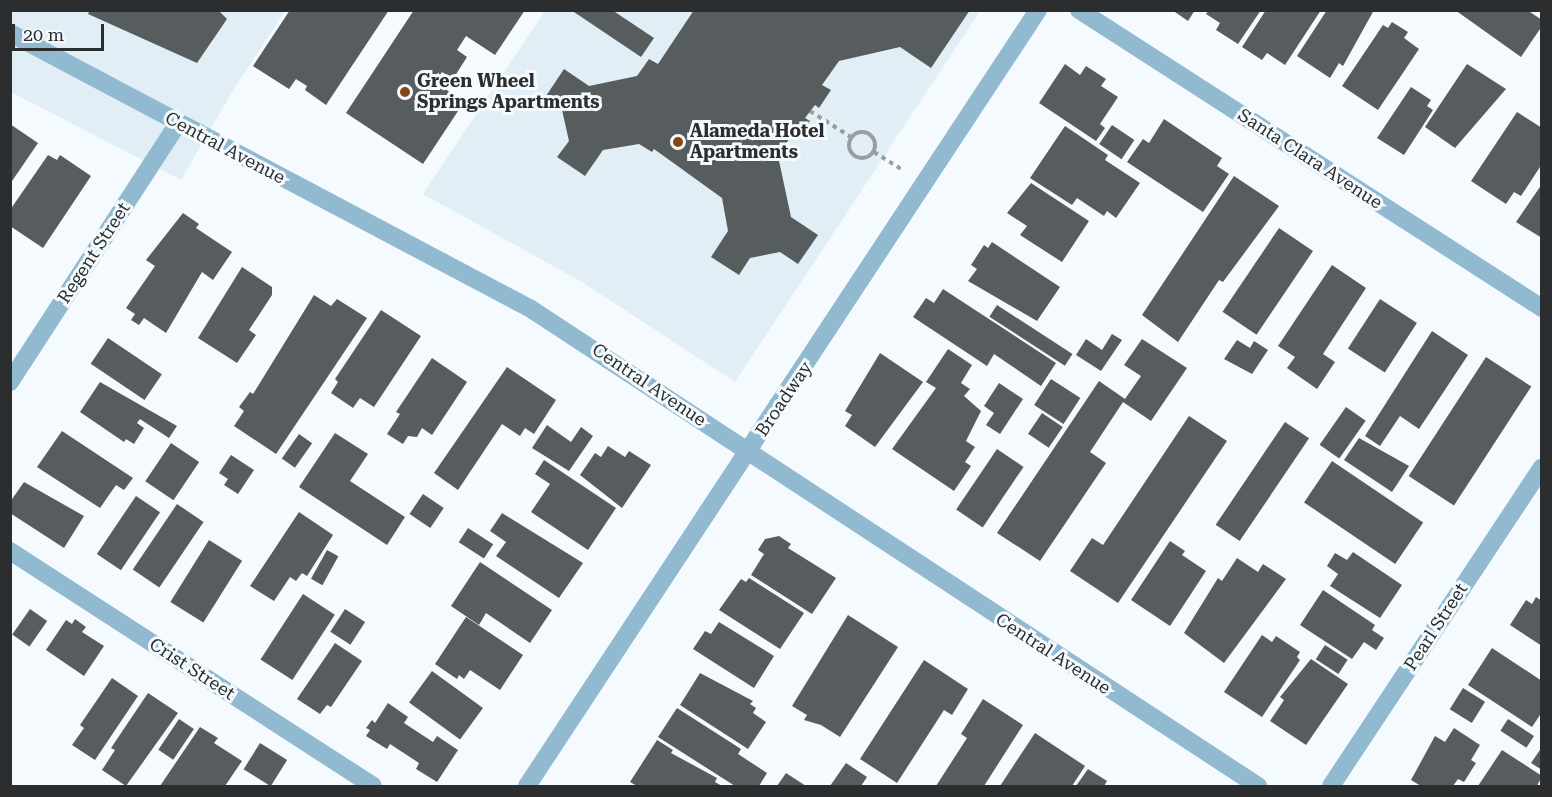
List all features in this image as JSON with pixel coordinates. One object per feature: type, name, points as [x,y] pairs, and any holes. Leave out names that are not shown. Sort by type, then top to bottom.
[{"type":"street","name":"Broadway","points":[[527,786],[1038,10]]},
{"type":"street","name":"Santa Clara Avenue","points":[[1078,10],[1542,308]]},
{"type":"street","name":"Central Avenue","points":[[10,33],[531,309],[1257,786]]},
{"type":"street","name":"Regent Street","points":[[10,382],[178,123]]},
{"type":"street","name":"Pearl Street","points":[[1331,786],[1542,467]]},
{"type":"street","name":"Crist Street","points":[[10,550],[374,786]]},
{"type":"path","points":[[810,111],[851,137]]},
{"type":"path","points":[[860,131],[870,134],[876,142],[874,152],[865,158],[855,156],[849,148],[851,137],[860,131]]},
{"type":"path","points":[[874,152],[924,184]]},
{"type":"shaded area","points":[[10,11],[285,11],[232,92],[181,180],[11,92]]},
{"type":"shaded area","points":[[545,11],[980,11],[735,382],[582,282],[423,194]]},
{"type":"building","points":[[90,10],[218,10],[227,19],[197,63],[88,14]]},
{"type":"building","points":[[290,10],[389,10],[326,105],[305,90],[307,86],[296,79],[289,89],[253,66]]},
{"type":"building","name":"Green Wheel Springs Apartments","points":[[414,10],[525,10],[495,55],[466,36],[457,50],[467,57],[453,79],[442,72],[435,82],[464,102],[423,164],[346,113]]},
{"type":"building","points":[[571,10],[612,10],[654,38],[641,57]]},
{"type":"building","name":"Alameda Hotel Apartments","points":[[694,10],[970,10],[931,68],[900,47],[839,61],[822,85],[831,90],[819,108],[815,105],[805,118],[810,121],[800,138],[793,133],[778,156],[791,217],[818,235],[798,264],[780,252],[750,258],[739,275],[711,257],[728,231],[722,198],[654,149],[652,152],[639,144],[603,150],[585,176],[557,157],[569,141],[562,110],[544,99],[564,69],[589,86],[637,76],[649,59],[658,64]]},
{"type":"building","points":[[1172,10],[1195,10],[1188,21]]},
{"type":"building","points":[[1209,10],[1261,10],[1238,44],[1216,30],[1220,23],[1206,14]]},
{"type":"building","points":[[1266,10],[1321,10],[1285,65],[1267,53],[1262,60],[1242,47]]},
{"type":"building","points":[[1327,10],[1374,10],[1343,66],[1339,63],[1330,78],[1297,56]]},
{"type":"building","points":[[1455,10],[1527,10],[1542,20],[1542,26],[1521,57]]},
{"type":"building","points":[[1392,22],[1408,32],[1404,38],[1419,49],[1378,110],[1342,86],[1383,25],[1388,28]]},
{"type":"building","points":[[1065,64],[1080,75],[1086,66],[1106,79],[1101,86],[1118,97],[1100,124],[1105,128],[1096,141],[1039,103]]},
{"type":"building","points":[[1467,64],[1506,89],[1455,148],[1425,127]]},
{"type":"building","points":[[1411,87],[1431,100],[1427,106],[1433,110],[1404,155],[1377,138]]},
{"type":"building","points":[[1517,112],[1542,128],[1540,167],[1521,196],[1514,192],[1506,204],[1471,181]]},
{"type":"building","points":[[1164,119],[1222,158],[1217,166],[1229,174],[1203,212],[1127,162],[1143,139],[1149,143]]},
{"type":"building","points":[[10,124],[38,143],[10,184]]},
{"type":"building","points":[[1112,125],[1134,140],[1122,159],[1099,144]]},
{"type":"building","points":[[1065,126],[1108,155],[1105,160],[1140,183],[1116,218],[1107,211],[1104,216],[1077,198],[1072,205],[1030,178]]},
{"type":"building","points":[[48,155],[57,160],[60,155],[91,176],[43,248],[10,226],[10,210]]},
{"type":"building","points":[[1234,176],[1279,206],[1223,282],[1219,280],[1178,342],[1142,315]]},
{"type":"building","points":[[1031,183],[1089,221],[1062,262],[1020,235],[1027,226],[1007,213]]},
{"type":"building","points":[[1542,184],[1542,238],[1516,222]]},
{"type":"building","points":[[183,213],[199,224],[196,228],[232,252],[213,280],[202,272],[166,333],[144,318],[139,325],[131,320],[135,314],[126,308],[155,266],[146,260]]},
{"type":"building","points":[[1279,228],[1313,251],[1257,335],[1223,312]]},
{"type":"building","points":[[992,242],[1060,287],[1037,321],[968,281],[977,269],[971,265],[984,245],[988,248]]},
{"type":"building","points":[[1332,265],[1366,288],[1323,354],[1335,362],[1317,389],[1287,368],[1295,357],[1278,346]]},
{"type":"building","points":[[242,267],[272,287],[272,295],[249,330],[256,335],[237,363],[198,338]]},
{"type":"building","points":[[943,289],[1056,363],[1041,386],[994,354],[987,366],[913,317],[926,298],[934,303]]},
{"type":"building","points":[[314,295],[331,306],[337,299],[367,318],[276,454],[234,426],[244,411],[239,407],[250,392],[253,394]]},
{"type":"building","points":[[1380,299],[1417,323],[1385,372],[1348,348]]},
{"type":"building","points":[[997,305],[1072,354],[1065,366],[989,317]]},
{"type":"building","points":[[381,310],[421,336],[374,407],[360,398],[353,408],[331,393],[338,382],[335,379]]},
{"type":"building","points":[[1432,331],[1468,355],[1419,429],[1400,416],[1380,446],[1365,436]]},
{"type":"building","points":[[1112,334],[1122,340],[1101,371],[1076,355],[1086,339],[1102,350]]},
{"type":"building","points":[[108,338],[162,374],[145,400],[91,364]]},
{"type":"building","points":[[1142,339],[1187,368],[1151,421],[1123,402],[1090,452],[1106,463],[1040,561],[997,533],[1099,381],[1125,399],[1141,376],[1124,365]]},
{"type":"building","points":[[1237,340],[1250,348],[1254,341],[1268,350],[1252,374],[1224,359]]},
{"type":"building","points":[[948,349],[972,365],[961,383],[970,389],[964,396],[981,411],[966,441],[975,447],[965,462],[971,466],[954,491],[892,449],[936,388],[926,382]]},
{"type":"building","points":[[880,353],[923,382],[875,447],[845,426],[852,415],[845,411]]},
{"type":"building","points":[[1486,357],[1531,386],[1454,506],[1409,476]]},
{"type":"building","points":[[432,358],[467,382],[432,435],[422,428],[417,437],[408,436],[403,444],[387,434],[400,414],[396,412]]},
{"type":"building","points":[[507,367],[556,400],[534,434],[525,428],[520,436],[502,424],[458,490],[434,473]]},
{"type":"building","points":[[1051,379],[1080,398],[1063,424],[1034,405]]},
{"type":"building","points":[[100,382],[177,426],[169,438],[140,419],[137,423],[144,428],[134,444],[126,439],[124,442],[80,412]]},
{"type":"building","points":[[999,383],[1023,399],[1000,434],[986,425],[994,413],[984,406]]},
{"type":"building","points":[[1346,407],[1366,421],[1339,458],[1320,445]]},
{"type":"building","points":[[1042,413],[1063,427],[1049,448],[1028,434]]},
{"type":"building","points":[[1189,416],[1227,441],[1118,603],[1070,571],[1092,538],[1103,545]]},
{"type":"building","points":[[1285,422],[1309,438],[1240,541],[1216,525]]},
{"type":"building","points":[[547,425],[571,442],[581,427],[593,436],[569,471],[532,448]]},
{"type":"building","points":[[62,431],[133,478],[124,490],[116,485],[100,508],[37,467]]},
{"type":"building","points":[[335,433],[368,454],[350,481],[405,517],[387,545],[299,487]]},
{"type":"building","points":[[299,434],[312,443],[295,468],[282,459]]},
{"type":"building","points":[[1359,438],[1409,466],[1392,492],[1344,460]]},
{"type":"building","points":[[171,443],[199,462],[173,500],[145,481]]},
{"type":"building","points":[[608,446],[625,457],[629,451],[651,465],[622,508],[580,475],[595,453],[601,457]]},
{"type":"building","points":[[997,449],[1024,467],[983,527],[956,510]]},
{"type":"building","points":[[231,455],[254,470],[238,494],[224,485],[228,479],[219,473]]},
{"type":"building","points":[[544,460],[616,508],[588,550],[531,512],[550,484],[535,474]]},
{"type":"building","points":[[1332,461],[1423,523],[1395,564],[1304,502]]},
{"type":"building","points":[[24,482],[84,516],[64,548],[10,513],[10,502]]},
{"type":"building","points":[[423,494],[444,508],[430,528],[410,514]]},
{"type":"building","points":[[136,496],[160,512],[121,570],[97,554]]},
{"type":"building","points":[[177,504],[204,522],[159,587],[133,569]]},
{"type":"building","points":[[299,512],[333,535],[307,576],[302,573],[296,581],[290,577],[274,601],[250,586]]},
{"type":"building","points":[[502,513],[583,563],[559,598],[496,556],[506,542],[490,531]]},
{"type":"building","points":[[468,528],[493,544],[484,559],[459,542]]},
{"type":"building","points":[[779,536],[791,544],[788,548],[836,578],[812,614],[751,575],[764,554],[758,550],[765,539]]},
{"type":"building","points":[[209,540],[242,561],[203,623],[170,602]]},
{"type":"building","points":[[1170,541],[1185,551],[1182,555],[1206,571],[1170,626],[1131,600]]},
{"type":"building","points":[[327,550],[338,556],[322,585],[311,579]]},
{"type":"building","points":[[1353,552],[1402,585],[1380,618],[1330,586],[1338,574],[1327,566],[1335,553],[1347,560]]},
{"type":"building","points":[[1237,558],[1258,572],[1263,564],[1286,579],[1224,663],[1184,633],[1218,578],[1222,581]]},
{"type":"building","points":[[480,562],[552,610],[530,643],[486,613],[479,625],[451,606]]},
{"type":"building","points":[[749,578],[804,613],[780,649],[719,610],[741,579],[746,582]]},
{"type":"building","points":[[1323,590],[1375,625],[1372,630],[1384,638],[1376,650],[1364,642],[1352,659],[1300,625]]},
{"type":"building","points":[[303,594],[335,615],[292,680],[261,659]]},
{"type":"building","points":[[1536,597],[1542,601],[1542,646],[1510,625],[1526,600],[1532,604]]},
{"type":"building","points":[[30,609],[47,621],[29,646],[12,634]]},
{"type":"building","points":[[345,609],[365,622],[350,645],[330,632]]},
{"type":"building","points":[[848,615],[898,647],[840,737],[821,725],[804,720],[807,715],[792,706]]},
{"type":"building","points":[[466,617],[523,655],[500,690],[470,670],[464,679],[459,675],[457,679],[435,664]]},
{"type":"building","points":[[75,619],[86,627],[82,632],[104,646],[84,676],[46,650],[66,620],[72,624]]},
{"type":"building","points":[[719,622],[774,656],[754,688],[693,649],[705,631],[711,634]]},
{"type":"building","points":[[1262,635],[1272,642],[1276,636],[1300,652],[1297,657],[1300,660],[1262,717],[1224,692]]},
{"type":"building","points":[[335,643],[362,661],[331,707],[327,705],[320,714],[297,699]]},
{"type":"building","points":[[1325,645],[1348,660],[1338,674],[1316,659]]},
{"type":"building","points":[[1492,648],[1542,681],[1542,712],[1532,727],[1468,685]]},
{"type":"building","points":[[1311,659],[1348,684],[1306,745],[1270,721],[1284,700],[1280,697]]},
{"type":"building","points":[[924,660],[968,689],[952,715],[944,710],[897,783],[860,759]]},
{"type":"building","points":[[432,671],[483,708],[460,740],[409,703]]},
{"type":"building","points":[[700,673],[753,701],[750,704],[756,708],[753,713],[766,722],[748,749],[680,705]]},
{"type":"building","points":[[112,678],[138,696],[95,760],[72,745],[84,728],[80,725]]},
{"type":"building","points":[[1463,688],[1485,702],[1472,723],[1450,709]]},
{"type":"building","points":[[148,693],[178,713],[126,786],[102,770],[115,750],[111,748]]},
{"type":"building","points":[[983,699],[1023,725],[984,786],[936,786],[967,738],[961,734]]},
{"type":"building","points":[[388,703],[408,717],[404,723],[433,742],[437,736],[458,750],[437,782],[416,769],[419,763],[390,744],[387,749],[366,736],[370,730],[366,728],[372,720],[375,723]]},
{"type":"building","points":[[677,708],[741,749],[738,754],[767,773],[759,786],[735,786],[658,737]]},
{"type":"building","points":[[179,719],[194,729],[173,760],[158,750]]},
{"type":"building","points":[[1508,719],[1534,736],[1526,748],[1500,731]]},
{"type":"building","points":[[200,727],[218,738],[214,743],[242,761],[225,786],[160,786]]},
{"type":"building","points":[[1454,728],[1480,745],[1471,760],[1476,763],[1464,782],[1458,779],[1453,786],[1421,786],[1411,780],[1435,736],[1445,742]]},
{"type":"building","points":[[1035,733],[1085,766],[1072,786],[1000,786]]},
{"type":"building","points":[[657,740],[673,750],[671,753],[717,778],[715,782],[722,786],[637,786],[630,782]]},
{"type":"building","points":[[260,743],[287,760],[271,786],[244,769]]},
{"type":"building","points":[[1542,747],[1542,770],[1531,763]]},
{"type":"building","points":[[1502,750],[1542,776],[1537,786],[1478,786]]},
{"type":"building","points":[[846,763],[867,777],[861,786],[830,786]]},
{"type":"building","points":[[1088,769],[1107,781],[1104,786],[1076,786]]},
{"type":"building","points":[[786,773],[806,786],[777,786]]},
{"type":"place","name":"Green Wheel Springs Apartments","points":[[405,92]]},
{"type":"place","name":"Alameda Hotel Apartments","points":[[678,142]]}]
